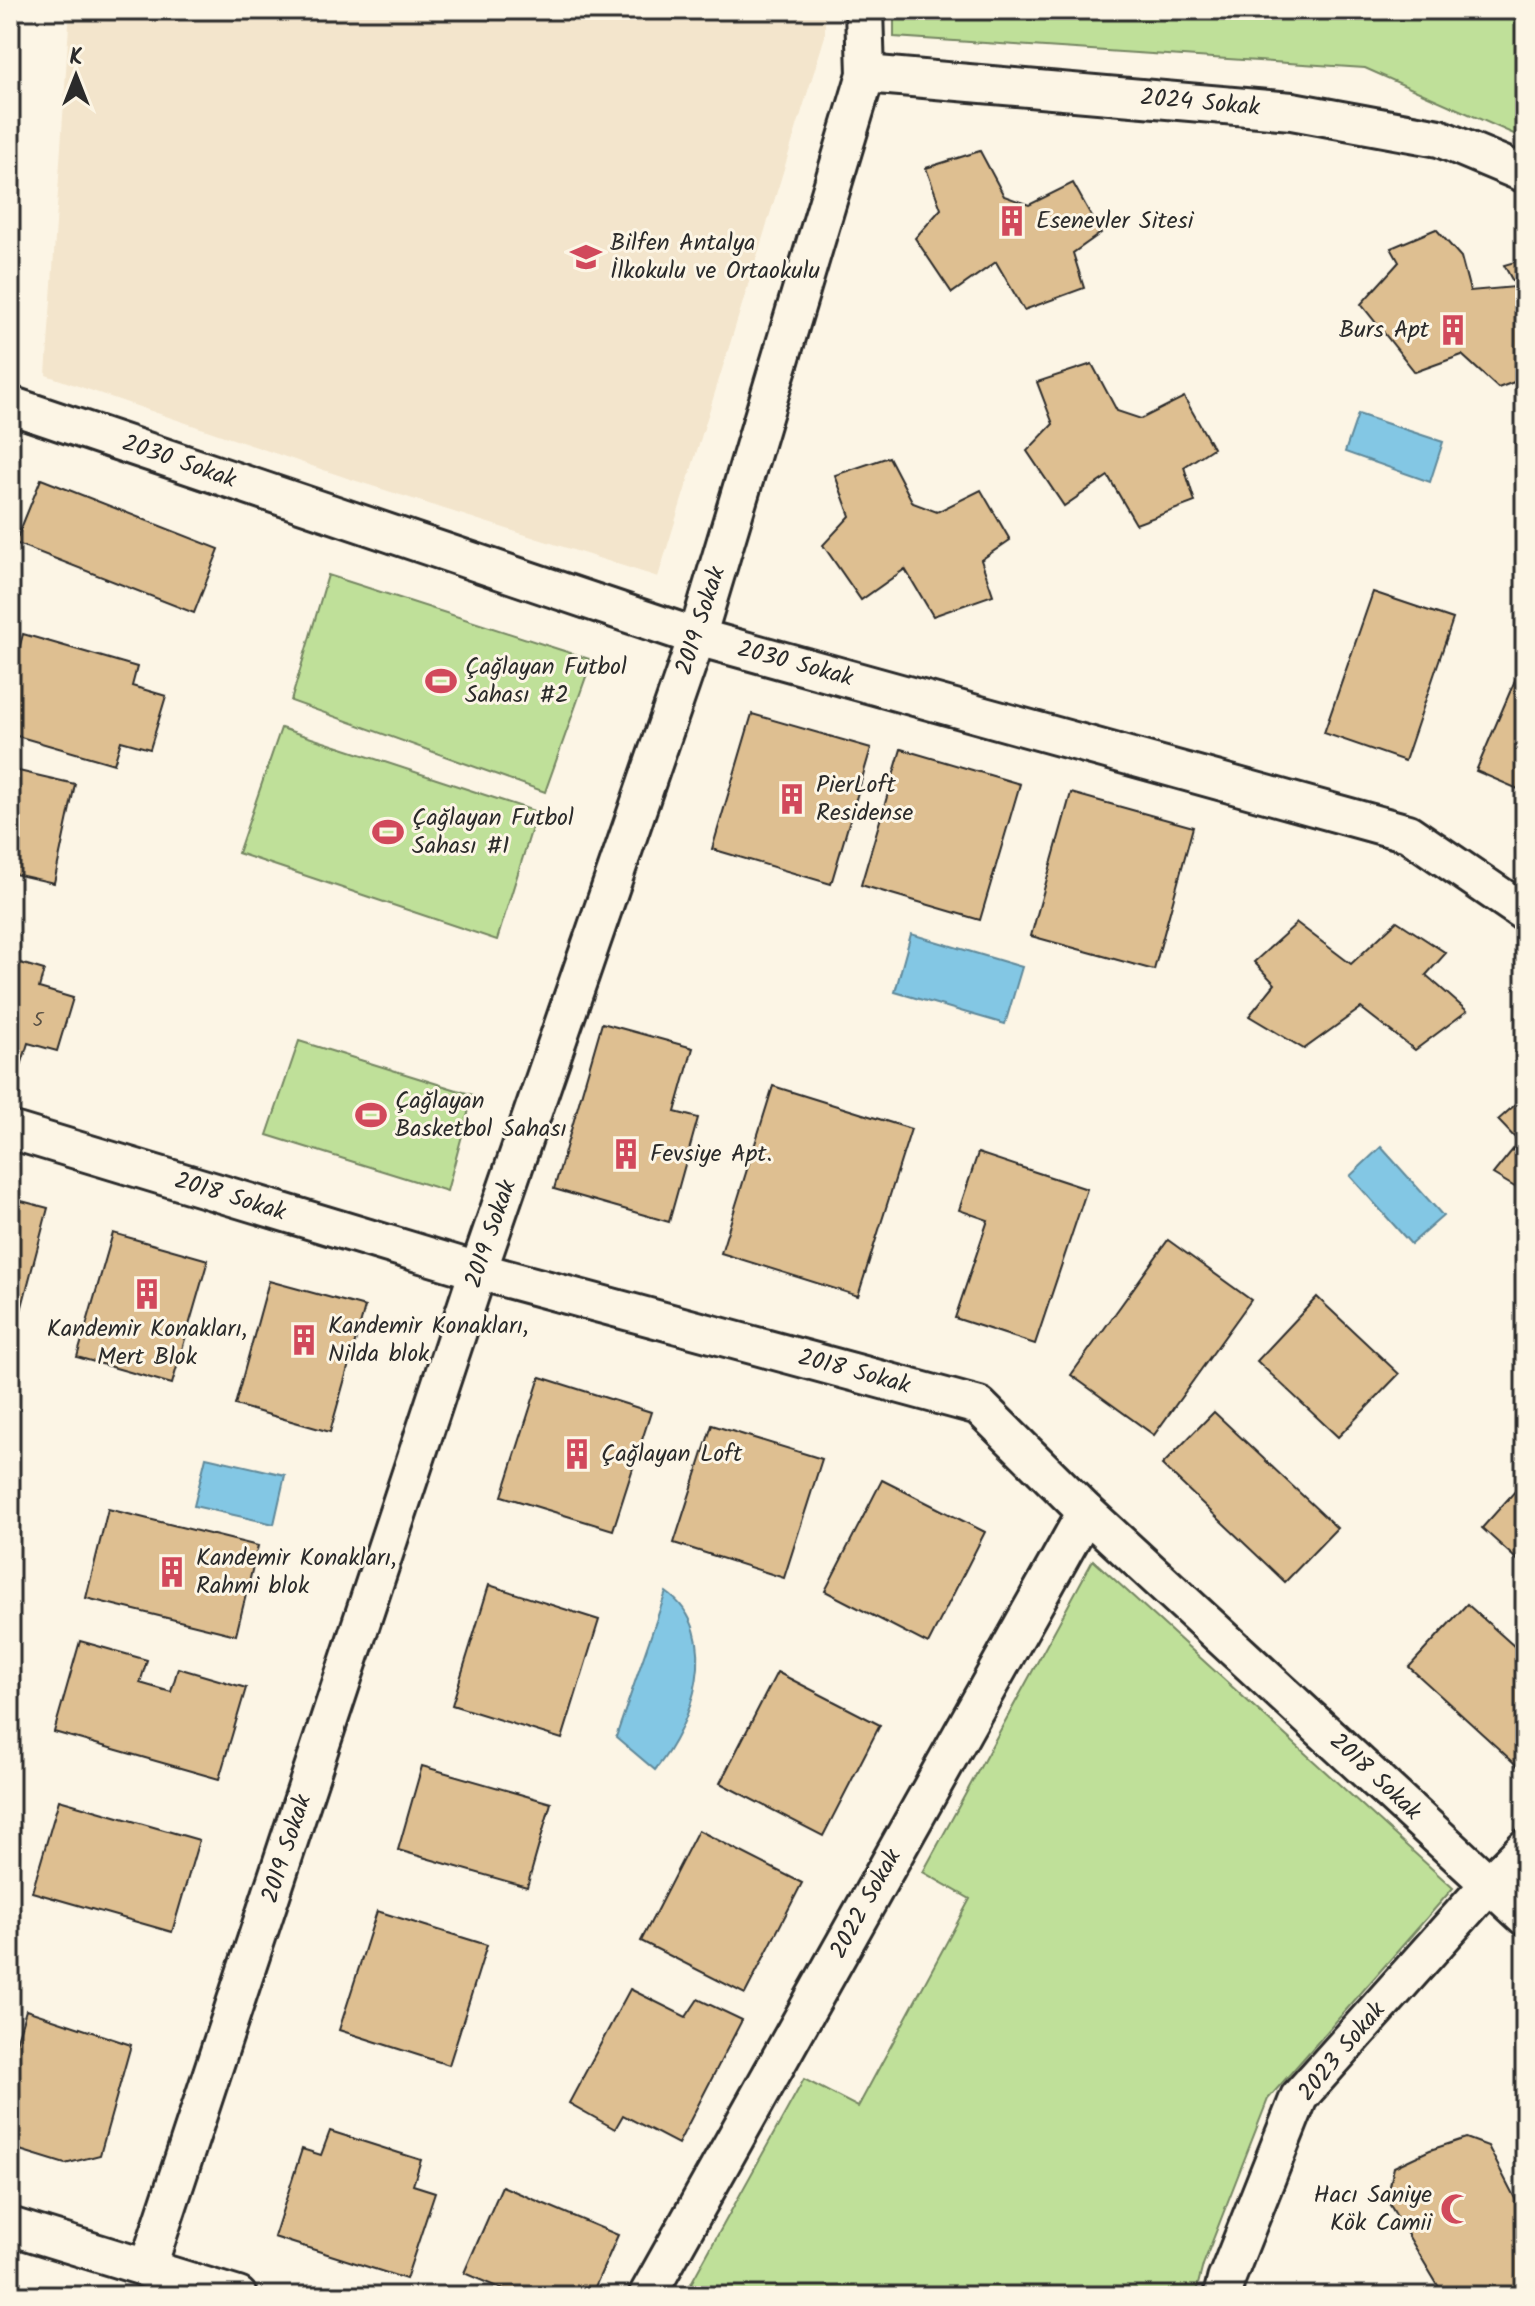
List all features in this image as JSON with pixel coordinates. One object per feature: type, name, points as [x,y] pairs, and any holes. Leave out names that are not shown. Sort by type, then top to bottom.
[{"type":"street","name":"2019 Sokak","points":[[147,2269],[478,1271],[697,637],[866,74],[864,10]]},
{"type":"street","name":"2024 Sokak","points":[[866,74],[1292,111],[1439,138],[1525,174]]},
{"type":"street","name":"2030 Sokak","points":[[10,405],[697,637],[1408,833],[1524,911]]},
{"type":"street","name":"2018 Sokak","points":[[10,1130],[478,1271],[979,1406],[1086,1512],[1525,1917]]},
{"type":"street","name":"2022 Sokak","points":[[647,2296],[1086,1512]]},
{"type":"street","name":"2023 Sokak","points":[[1222,2296],[1299,2097],[1525,1848]]},
{"type":"street","points":[[10,2226],[238,2296]]},
{"type":"shaded area","points":[[70,10],[825,10],[825,36],[658,577],[347,478],[46,375]]},
{"type":"green space","points":[[894,10],[1525,10],[1525,139],[1365,68],[894,37]]},
{"type":"green space","name":"Çağlayan Futbol Sahası #2","points":[[328,575],[592,660],[545,792],[291,701]]},
{"type":"green space","name":"Çağlayan Futbol Sahası #1","points":[[281,728],[537,812],[497,940],[238,853]]},
{"type":"green space","name":"Çağlayan Basketbol Sahası","points":[[299,1041],[473,1095],[447,1191],[267,1135]]},
{"type":"green space","points":[[1093,1560],[1453,1888],[1268,2099],[1203,2265],[1195,2296],[684,2296],[804,2079],[858,2107],[970,1899],[923,1872]]},
{"type":"water","points":[[1358,414],[1443,442],[1430,482],[1345,452]]},
{"type":"water","points":[[911,934],[1022,967],[1005,1024],[895,992]]},
{"type":"water","points":[[1381,1147],[1443,1216],[1411,1244],[1350,1176]]},
{"type":"water","points":[[206,1457],[285,1475],[274,1524],[194,1506]]},
{"type":"water","points":[[666,1592],[684,1610],[694,1631],[698,1655],[690,1705],[681,1729],[655,1770],[616,1737]]},
{"type":"building","name":"Esenevler Sitesi","points":[[980,151],[1004,196],[1029,205],[1073,183],[1101,233],[1073,253],[1084,288],[1024,310],[996,262],[952,293],[915,238],[941,209],[926,168]]},
{"type":"building","name":"Burs Apt","points":[[1436,229],[1461,257],[1470,291],[1516,287],[1504,265],[1525,259],[1525,378],[1498,388],[1462,355],[1415,372],[1361,304],[1399,262],[1391,248]]},
{"type":"building","points":[[1092,364],[1117,411],[1141,419],[1184,397],[1213,448],[1184,467],[1195,502],[1136,524],[1108,476],[1064,506],[1027,451],[1053,424],[1037,382]]},
{"type":"building","points":[[889,457],[913,503],[937,512],[981,490],[1010,540],[981,560],[993,595],[933,616],[905,569],[861,600],[823,545],[850,516],[835,475]]},
{"type":"building","points":[[41,479],[219,549],[194,613],[15,543]]},
{"type":"building","points":[[1373,592],[1453,619],[1405,761],[1324,733]]},
{"type":"building","points":[[23,634],[137,667],[132,686],[166,696],[150,749],[121,741],[114,764],[10,734],[10,662],[15,664]]},
{"type":"building","points":[[1525,657],[1525,792],[1476,771]]},
{"type":"building","name":"PierLoft Residense","points":[[752,714],[871,748],[831,884],[712,849]]},
{"type":"building","points":[[901,749],[1020,784],[980,920],[861,885]]},
{"type":"building","points":[[10,769],[75,784],[54,883],[10,873]]},
{"type":"building","points":[[1071,793],[1193,827],[1154,970],[1031,936]]},
{"type":"building","points":[[1397,921],[1446,953],[1426,975],[1467,1011],[1415,1050],[1361,1008],[1304,1049],[1249,1016],[1275,984],[1254,962],[1297,923],[1351,964]]},
{"type":"building","points":[[10,960],[44,970],[39,988],[73,998],[57,1051],[28,1043],[21,1066],[10,1063]]},
{"type":"building","name":"Fevsiye Apt.","points":[[602,1023],[693,1048],[675,1112],[698,1118],[669,1222],[554,1189]]},
{"type":"building","points":[[773,1086],[911,1129],[858,1296],[721,1253]]},
{"type":"building","points":[[1525,1096],[1525,1193],[1493,1174],[1519,1142],[1498,1120]]},
{"type":"building","points":[[978,1153],[1087,1189],[1035,1344],[955,1318],[988,1220],[959,1210]]},
{"type":"building","points":[[10,1198],[48,1208],[13,1341],[10,1341]]},
{"type":"building","name":"Kandemir Konakları, Mert Blok","points":[[113,1233],[208,1260],[172,1384],[77,1357]]},
{"type":"building","points":[[1168,1240],[1251,1300],[1154,1435],[1071,1375]]},
{"type":"building","name":"Kandemir Konakları, Nilda blok","points":[[269,1281],[365,1307],[330,1432],[235,1405]]},
{"type":"building","points":[[1317,1297],[1399,1374],[1338,1437],[1257,1361]]},
{"type":"building","name":"Çağlayan Loft","points":[[540,1377],[651,1412],[613,1530],[502,1496]]},
{"type":"building","points":[[1214,1412],[1337,1528],[1285,1582],[1162,1465]]},
{"type":"building","points":[[712,1425],[822,1459],[784,1578],[674,1543]]},
{"type":"building","points":[[882,1480],[985,1532],[928,1644],[825,1591]]},
{"type":"building","points":[[1525,1480],[1525,1567],[1482,1528]]},
{"type":"building","name":"Kandemir Konakları, Rahmi blok","points":[[108,1509],[258,1546],[236,1635],[86,1598]]},
{"type":"building","points":[[489,1585],[599,1620],[562,1739],[452,1705]]},
{"type":"building","points":[[1467,1604],[1525,1656],[1523,1771],[1409,1667]]},
{"type":"building","points":[[80,1641],[147,1660],[140,1683],[171,1692],[178,1668],[246,1688],[219,1779],[54,1732]]},
{"type":"building","points":[[777,1672],[880,1725],[823,1836],[720,1783]]},
{"type":"building","points":[[422,1766],[551,1803],[527,1887],[398,1850]]},
{"type":"building","points":[[59,1800],[199,1840],[172,1932],[32,1892]]},
{"type":"building","points":[[698,1830],[802,1883],[745,1994],[641,1941]]},
{"type":"building","points":[[377,1911],[487,1945],[449,2065],[339,2030]]},
{"type":"building","points":[[630,1989],[686,2017],[698,1999],[742,2020],[678,2144],[623,2115],[615,2129],[569,2103]]},
{"type":"building","points":[[26,2010],[131,2045],[100,2155],[65,2164],[10,2147],[10,2062]]},
{"type":"building","points":[[330,2131],[421,2160],[413,2185],[435,2192],[406,2279],[274,2237],[302,2149],[321,2155]]},
{"type":"building","name":"Hacı Saniye Kök Camii","points":[[1466,2138],[1488,2146],[1525,2218],[1525,2284],[1520,2296],[1443,2294],[1387,2200],[1394,2167]]},
{"type":"building","points":[[502,2186],[618,2235],[591,2296],[518,2296],[464,2273]]},
{"type":"place","name":"Esenevler Sitesi","points":[[1012,221]]},
{"type":"place","name":"Bilfen Antalya İlkokulu ve Ortaokulu","points":[[586,257]]},
{"type":"place","name":"Burs Apt","points":[[1453,330]]},
{"type":"place","name":"Çağlayan Futbol Sahası #2","points":[[441,681]]},
{"type":"place","name":"PierLoft Residense","points":[[792,799]]},
{"type":"place","name":"Çağlayan Futbol Sahası #1","points":[[388,832]]},
{"type":"place","name":"Çağlayan Basketbol Sahası","points":[[371,1115]]},
{"type":"place","name":"Fevsiye Apt.","points":[[626,1154]]},
{"type":"place","name":"Kandemir Konakları, Mert Blok","points":[[147,1294]]},
{"type":"place","name":"Kandemir Konakları, Nilda blok","points":[[304,1340]]},
{"type":"place","name":"Çağlayan Loft","points":[[577,1454]]},
{"type":"place","name":"Kandemir Konakları, Rahmi blok","points":[[172,1572]]},
{"type":"place","name":"Hacı Saniye Kök Camii","points":[[1456,2209]]}]
